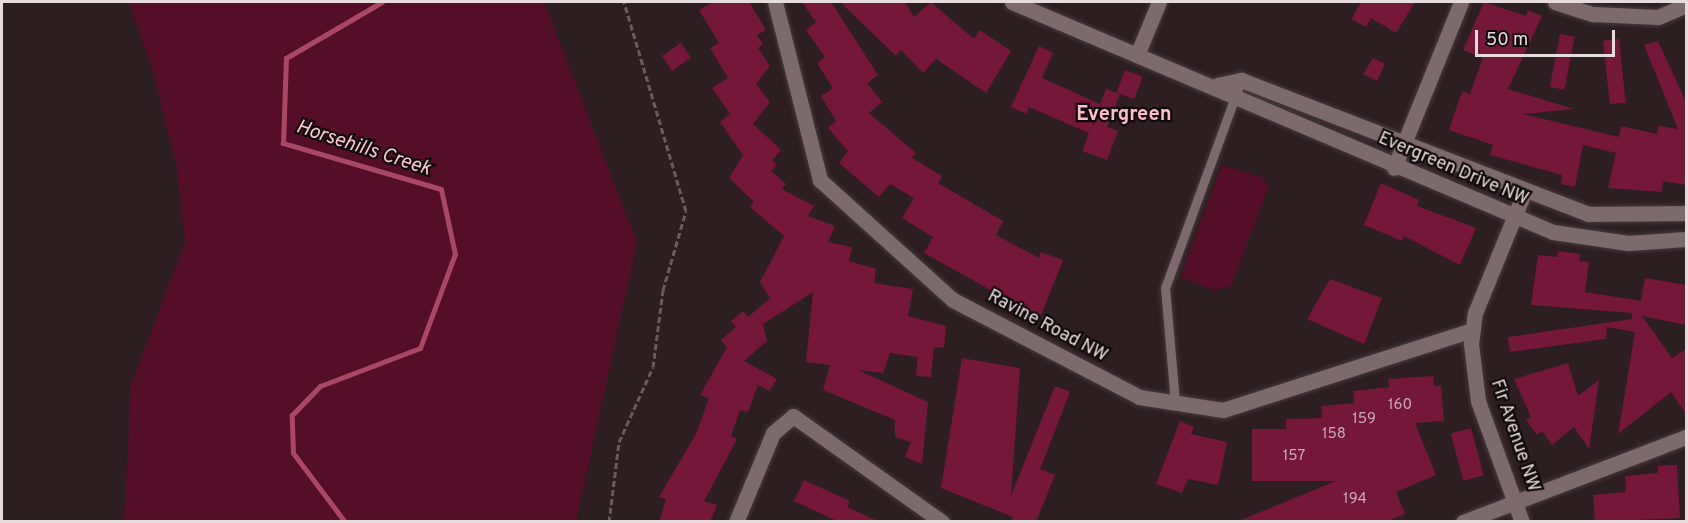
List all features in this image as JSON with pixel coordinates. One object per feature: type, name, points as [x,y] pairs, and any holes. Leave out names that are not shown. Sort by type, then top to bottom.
[{"type":"street","name":"Ravine Road NW","points":[[775,2],[820,180],[953,300],[1139,397],[1223,410],[1472,330]]},
{"type":"street","name":"Evergreen Drive NW","points":[[1012,2],[1137,55],[1217,85],[1240,88],[1402,143],[1524,193],[1604,216],[1686,213]]},
{"type":"street","points":[[1137,55],[1159,2]]},
{"type":"street","points":[[1394,168],[1402,143],[1461,2]]},
{"type":"street","points":[[1555,2],[1593,14],[1658,17],[1686,5]]},
{"type":"street","name":"Evergreen Drive NW","points":[[1240,88],[1394,168],[1515,217],[1593,241],[1686,239]]},
{"type":"street","name":"Fir Avenue NW","points":[[1522,522],[1478,401],[1472,330],[1524,193]]},
{"type":"street","points":[[736,522],[773,433],[793,416],[942,522]]},
{"type":"street","points":[[1463,522],[1686,437]]},
{"type":"lane","points":[[1175,402],[1165,288],[1240,88]]},
{"type":"path","points":[[609,522],[619,442],[653,367],[663,290],[687,211],[624,2]]},
{"type":"shaded area","points":[[128,2],[544,2],[637,242],[576,521],[124,521],[131,385],[185,242],[177,168],[150,61]]},
{"type":"shaded area","points":[[1222,165],[1264,178],[1268,189],[1231,286],[1214,290],[1180,277]]},
{"type":"building","points":[[713,2],[749,2],[766,30],[757,35],[763,44],[758,48],[770,66],[756,84],[770,102],[753,124],[781,150],[772,160],[777,165],[771,171],[786,184],[782,189],[814,206],[808,216],[835,226],[828,242],[852,247],[849,261],[876,269],[874,283],[913,289],[908,316],[946,326],[944,348],[934,347],[931,377],[916,376],[918,357],[890,353],[883,373],[858,370],[928,402],[922,464],[905,457],[911,442],[895,437],[895,420],[823,390],[830,365],[806,362],[813,292],[763,324],[767,341],[744,361],[777,379],[770,391],[758,385],[748,412],[740,410],[731,436],[737,439],[704,501],[717,505],[710,522],[659,522],[666,499],[659,497],[696,434],[709,398],[700,395],[727,347],[721,340],[736,327],[731,321],[743,311],[748,317],[770,298],[760,282],[784,236],[750,207],[754,202],[729,178],[743,155],[720,122],[730,114],[712,88],[728,78],[710,48],[719,43],[699,10]]},
{"type":"building","points":[[802,2],[831,2],[878,75],[867,83],[882,102],[869,113],[916,153],[912,158],[942,176],[938,183],[1003,221],[996,235],[1039,258],[1041,252],[1063,260],[1041,315],[992,296],[994,292],[924,253],[933,237],[902,218],[914,198],[890,184],[879,197],[839,163],[848,151],[828,128],[836,121],[821,96],[833,88],[817,63],[825,57],[806,30],[816,22]]},
{"type":"building","points":[[840,2],[905,2],[914,17],[931,2],[974,39],[980,30],[1011,51],[986,93],[936,59],[923,73],[901,50],[896,56]]},
{"type":"building","points":[[1361,2],[1415,2],[1396,33],[1371,18],[1366,27],[1351,19]]},
{"type":"building","points":[[1484,2],[1526,16],[1528,10],[1542,16],[1508,89],[1574,109],[1523,114],[1619,137],[1621,126],[1657,134],[1658,126],[1678,129],[1644,45],[1658,41],[1686,102],[1686,185],[1663,181],[1662,192],[1608,188],[1616,153],[1583,145],[1575,187],[1561,184],[1562,175],[1490,155],[1493,145],[1449,130],[1462,91],[1470,94],[1483,58],[1463,50]]},
{"type":"building","points":[[1560,34],[1575,37],[1564,90],[1550,87]]},
{"type":"building","points":[[1619,39],[1626,103],[1610,104],[1603,41]]},
{"type":"building","points":[[681,43],[691,58],[672,71],[662,56]]},
{"type":"building","points":[[1039,46],[1053,53],[1042,78],[1100,104],[1106,89],[1120,94],[1107,127],[1118,131],[1107,160],[1082,151],[1089,133],[1029,107],[1026,114],[1011,107]]},
{"type":"building","points":[[1373,58],[1385,64],[1377,81],[1363,74]]},
{"type":"building","points":[[1125,70],[1143,77],[1134,99],[1116,92]]},
{"type":"building","points":[[1381,183],[1419,200],[1417,206],[1476,228],[1460,265],[1404,236],[1402,241],[1364,225]]},
{"type":"building","points":[[1558,251],[1580,254],[1579,261],[1589,262],[1585,292],[1641,301],[1645,278],[1686,285],[1686,325],[1642,316],[1672,358],[1686,349],[1686,414],[1671,392],[1618,434],[1635,332],[1607,327],[1606,339],[1510,352],[1508,337],[1632,319],[1632,313],[1531,305],[1538,255],[1557,257]]},
{"type":"building","points":[[1330,279],[1382,298],[1364,344],[1307,319]]},
{"type":"building","points":[[962,358],[1020,368],[1011,496],[1055,386],[1070,392],[1040,469],[1055,475],[1036,522],[1011,522],[1013,517],[941,488]]},
{"type":"building","points":[[1568,363],[1578,396],[1599,380],[1589,449],[1574,427],[1552,445],[1542,431],[1537,435],[1526,420],[1531,417],[1514,379]]},
{"type":"building","points":[[1433,376],[1434,386],[1441,385],[1444,421],[1415,423],[1436,475],[1396,492],[1405,514],[1385,522],[1236,522],[1336,481],[1252,481],[1252,429],[1286,429],[1286,419],[1322,418],[1321,406],[1354,403],[1353,391],[1389,387],[1388,379]]},
{"type":"building","points":[[1180,421],[1194,427],[1191,434],[1227,442],[1218,485],[1188,479],[1182,493],[1156,484]]},
{"type":"building","points":[[1471,428],[1484,475],[1463,481],[1451,433]]},
{"type":"building","points":[[1677,465],[1680,518],[1595,522],[1593,495],[1626,492],[1625,476],[1658,473],[1658,466]]},
{"type":"building","points":[[804,480],[850,501],[847,507],[880,522],[839,522],[794,501]]},
{"type":"waterway","name":"Horsehills Creek","points":[[345,522],[293,453],[292,415],[320,386],[420,348],[455,254],[441,189],[283,143],[286,58],[382,2]]},
{"type":"district","name":"Evergreen","points":[[1124,115]]}]
